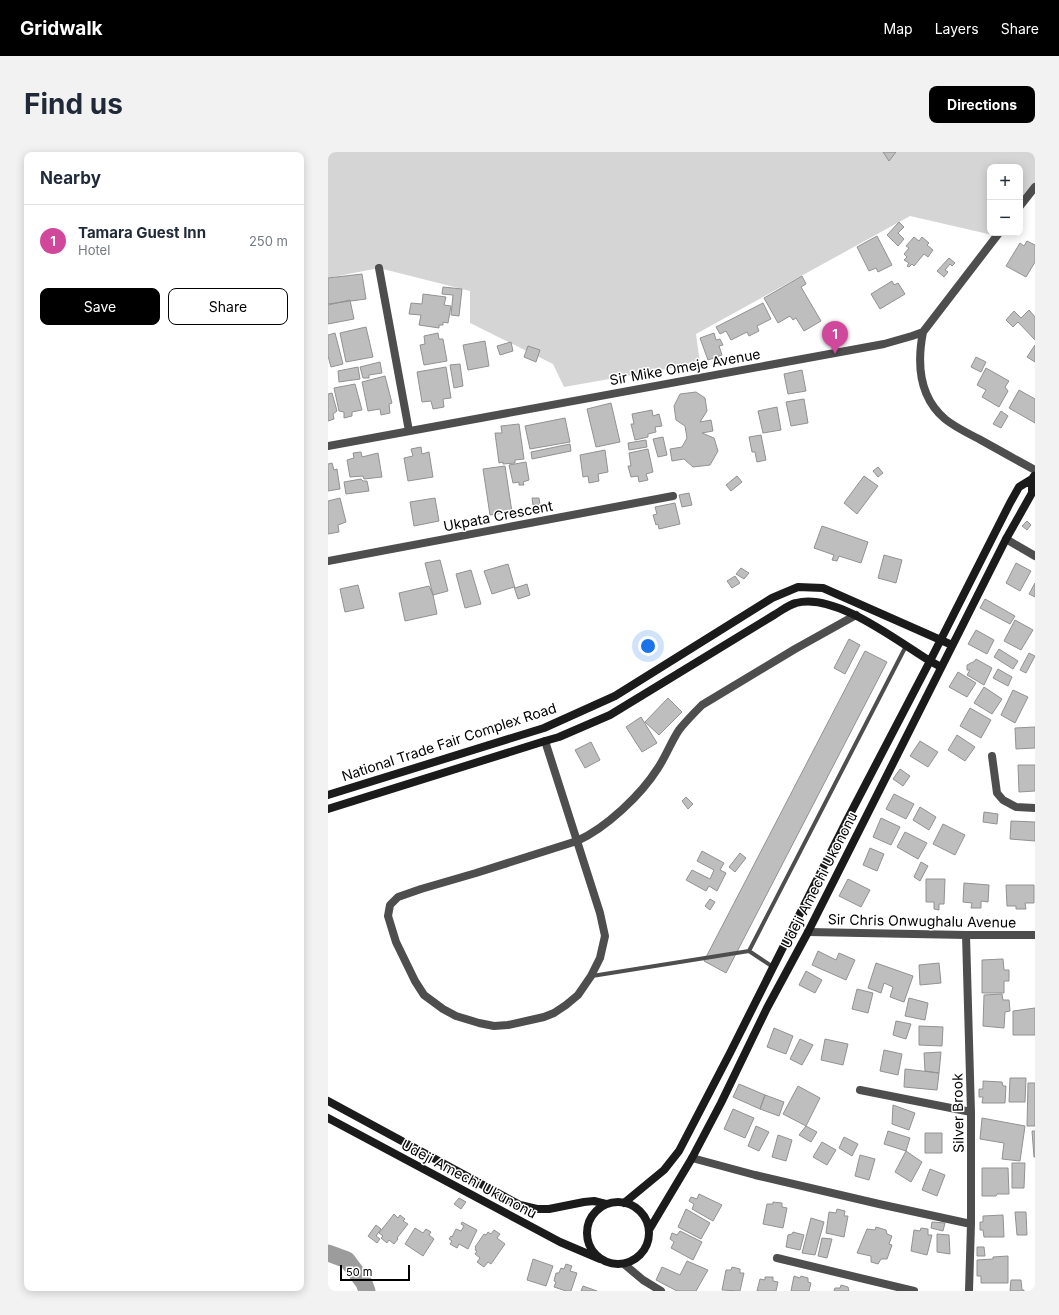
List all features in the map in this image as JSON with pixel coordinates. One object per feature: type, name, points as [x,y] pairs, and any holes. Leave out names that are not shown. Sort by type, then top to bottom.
[{"type":"main road","name":"Udeji Amechi Ukononu","points":[[649,1230],[692,1158],[721,1103],[767,1008],[808,932],[1006,539],[1032,493],[1034,477]]},
{"type":"main road","name":"Udeji Amechi Ukononu","points":[[624,1202],[664,1170],[679,1151],[1010,503],[1019,487],[1034,477]]},
{"type":"main road","name":"National Trade Fair Complex Road","points":[[328,795],[544,728],[615,696],[772,598],[798,587],[823,588],[952,645]]},
{"type":"main road","name":"National Trade Fair Complex Road","points":[[328,809],[559,737],[610,714],[761,622],[796,603],[819,602],[850,612],[942,667]]},
{"type":"main road","points":[[755,1002],[767,1008]]},
{"type":"main road","name":"Udeji Amechi Ukunonu","points":[[328,1101],[520,1205],[537,1209],[549,1209],[594,1201],[606,1204]]},
{"type":"main road","name":"Udeji Amechi Ukunonu","points":[[328,1118],[560,1242],[600,1259]]},
{"type":"main road","points":[[624,1202],[641,1212],[649,1230],[648,1240],[642,1252],[632,1261],[624,1264],[607,1263],[593,1252],[588,1244],[586,1234],[588,1225],[592,1216],[598,1209],[606,1204],[624,1202]]},
{"type":"street","points":[[1023,202],[1035,187]]},
{"type":"street","points":[[997,236],[923,332],[920,350],[920,366],[927,396],[936,411],[954,426],[1035,470]]},
{"type":"street","points":[[379,268],[409,431]]},
{"type":"street","name":"Sir Mike Omeje Avenue","points":[[328,446],[884,344],[923,332]]},
{"type":"street","name":"Ukpata Crescent","points":[[328,561],[673,496]]},
{"type":"street","points":[[1006,539],[1035,556]]},
{"type":"street","points":[[545,741],[577,841],[600,913],[605,936],[600,958],[592,976],[578,995],[554,1013],[544,1017],[508,1025],[494,1026],[479,1023],[456,1016],[443,1009],[424,995],[415,981],[396,942],[388,916],[390,905],[398,897],[577,841],[601,828],[637,794],[658,768],[679,731],[690,716],[702,705],[795,649],[856,615]]},
{"type":"street","points":[[992,756],[997,793],[1003,800],[1016,807],[1035,808]]},
{"type":"street","name":"Sir Chris Onwughalu Avenue","points":[[808,932],[966,936],[1035,935]]},
{"type":"street","name":"Silver Brook","points":[[966,936],[971,1112],[971,1224],[969,1291]]},
{"type":"street","points":[[860,1090],[971,1112]]},
{"type":"street","points":[[692,1158],[891,1207],[971,1224]]},
{"type":"street","points":[[777,1258],[914,1291]]},
{"type":"street","points":[[624,1264],[643,1280],[661,1291]]},
{"type":"lane","points":[[749,951],[906,646]]},
{"type":"lane","points":[[592,976],[749,951],[773,967]]},
{"type":"shaded area","points":[[328,152],[1035,152],[1035,187],[1023,202],[1023,164],[987,164],[987,234],[910,216],[696,334],[700,363],[564,387],[553,364],[470,323],[470,291],[379,268],[328,278]]},
{"type":"building","points":[[883,152],[896,152],[889,161]]},
{"type":"building","points":[[899,222],[904,227],[898,233],[904,239],[898,246],[887,235]]},
{"type":"building","points":[[877,236],[892,265],[878,272],[876,268],[869,271],[857,247]]},
{"type":"building","points":[[914,237],[919,241],[922,237],[929,243],[927,245],[933,250],[928,257],[924,254],[914,266],[912,264],[909,267],[907,266],[909,263],[904,260],[907,257],[904,254],[909,248],[906,246]]},
{"type":"building","points":[[1027,241],[1035,245],[1035,262],[1026,277],[1006,266],[1020,243],[1024,246]]},
{"type":"building","points":[[949,258],[955,263],[952,266],[950,264],[945,270],[948,272],[944,277],[937,271]]},
{"type":"building","points":[[362,274],[366,299],[328,304],[328,278]]},
{"type":"building","points":[[802,276],[806,284],[801,287],[821,321],[804,331],[796,318],[793,320],[790,316],[778,323],[764,298]]},
{"type":"building","points":[[892,281],[894,285],[898,283],[905,294],[880,309],[871,294]]},
{"type":"building","points":[[443,287],[462,289],[459,316],[451,315],[453,295],[442,294]]},
{"type":"building","points":[[423,294],[446,297],[444,305],[451,306],[448,323],[443,322],[443,325],[439,325],[439,328],[419,325],[421,315],[409,314],[411,303],[422,304]]},
{"type":"building","points":[[350,300],[354,319],[328,324],[328,305]]},
{"type":"building","points":[[763,303],[771,319],[757,326],[759,331],[749,336],[747,332],[731,340],[726,331],[720,334],[716,327]]},
{"type":"building","points":[[1029,310],[1035,317],[1035,340],[1018,322],[1013,327],[1006,320],[1014,311],[1021,318]]},
{"type":"building","points":[[366,327],[373,357],[346,362],[340,333]]},
{"type":"building","points":[[335,333],[343,364],[331,367],[328,356],[328,335]]},
{"type":"building","points":[[438,333],[439,339],[443,339],[447,361],[424,365],[420,345],[425,344],[424,336]]},
{"type":"building","points":[[714,333],[716,340],[720,339],[723,345],[719,346],[722,355],[708,360],[700,338]]},
{"type":"building","points":[[485,341],[489,366],[468,370],[463,345]]},
{"type":"building","points":[[511,342],[513,351],[500,355],[497,346]]},
{"type":"building","points":[[1035,345],[1035,362],[1027,357]]},
{"type":"building","points":[[528,346],[540,350],[536,362],[524,357]]},
{"type":"building","points":[[976,357],[986,362],[981,372],[971,367]]},
{"type":"building","points":[[380,362],[382,373],[369,375],[369,378],[363,378],[360,367]]},
{"type":"building","points":[[460,364],[463,386],[454,388],[450,365]]},
{"type":"building","points":[[358,367],[360,379],[339,382],[338,371]]},
{"type":"building","points":[[446,367],[451,398],[443,399],[444,407],[433,409],[431,401],[422,402],[417,372]]},
{"type":"building","points":[[986,368],[1009,381],[1005,387],[1008,391],[999,407],[982,397],[986,390],[977,385]]},
{"type":"building","points":[[802,370],[806,391],[788,394],[784,374]]},
{"type":"building","points":[[385,376],[392,403],[389,404],[390,413],[381,415],[380,409],[368,411],[362,382]]},
{"type":"building","points":[[355,384],[362,410],[352,412],[352,416],[344,418],[344,412],[339,411],[334,388]]},
{"type":"building","points":[[1019,390],[1035,399],[1035,423],[1009,408]]},
{"type":"building","points":[[696,392],[705,398],[707,411],[700,422],[711,420],[713,431],[702,433],[714,438],[718,451],[710,465],[693,467],[684,459],[672,461],[670,449],[682,447],[687,438],[685,426],[676,420],[674,406],[680,394]]},
{"type":"building","points":[[332,393],[337,411],[333,414],[334,419],[328,421],[328,394]]},
{"type":"building","points":[[804,399],[808,423],[791,426],[786,402]]},
{"type":"building","points":[[611,403],[620,442],[596,447],[587,409]]},
{"type":"building","points":[[777,407],[781,430],[763,433],[758,411]]},
{"type":"building","points":[[652,410],[653,416],[659,414],[662,426],[655,427],[656,432],[648,434],[648,437],[635,440],[631,424],[634,424],[632,414]]},
{"type":"building","points":[[1001,411],[1008,416],[1001,428],[993,424]]},
{"type":"building","points":[[565,418],[570,442],[530,449],[525,426]]},
{"type":"building","points":[[519,424],[524,459],[515,460],[515,463],[499,463],[495,433],[502,433],[501,426]]},
{"type":"building","points":[[761,435],[766,460],[757,462],[755,452],[752,452],[749,437]]},
{"type":"building","points":[[663,437],[667,455],[658,457],[653,439]]},
{"type":"building","points":[[646,440],[647,447],[629,450],[628,443]]},
{"type":"building","points":[[570,444],[571,451],[532,459],[531,452]]},
{"type":"building","points":[[421,447],[422,454],[429,452],[433,477],[408,481],[404,458],[413,456],[411,449]]},
{"type":"building","points":[[648,449],[653,472],[646,474],[648,480],[639,482],[638,476],[631,477],[628,466],[631,466],[629,453]]},
{"type":"building","points":[[605,450],[608,472],[598,474],[599,481],[589,483],[588,476],[583,477],[580,455]]},
{"type":"building","points":[[361,452],[362,457],[378,453],[382,477],[364,479],[363,476],[350,477],[347,460],[354,458],[353,453]]},
{"type":"building","points":[[526,462],[529,480],[523,482],[524,485],[519,485],[519,482],[513,483],[509,465]]},
{"type":"building","points":[[332,463],[334,470],[337,469],[340,489],[328,491],[328,464]]},
{"type":"building","points":[[505,466],[512,512],[490,515],[483,469]]},
{"type":"building","points":[[878,467],[883,473],[878,477],[873,471]]},
{"type":"building","points":[[737,476],[742,482],[731,491],[726,485]]},
{"type":"building","points":[[864,476],[878,486],[857,514],[844,503]]},
{"type":"building","points":[[361,479],[363,481],[367,481],[369,491],[346,494],[344,482]]},
{"type":"building","points":[[689,493],[692,505],[682,507],[679,495]]},
{"type":"building","points":[[340,498],[346,522],[338,525],[339,532],[328,534],[328,501]]},
{"type":"building","points":[[435,498],[439,521],[414,526],[410,502]]},
{"type":"building","points":[[532,498],[539,498],[540,505],[533,505]]},
{"type":"building","points":[[675,503],[680,524],[659,529],[653,515],[657,514],[655,507]]},
{"type":"building","points":[[1027,521],[1031,525],[1027,530],[1022,526]]},
{"type":"building","points":[[822,526],[868,542],[861,563],[839,556],[837,561],[832,560],[834,555],[814,548]]},
{"type":"building","points":[[884,555],[902,560],[896,583],[878,578]]},
{"type":"building","points":[[440,560],[448,591],[433,595],[425,563]]},
{"type":"building","points":[[1016,563],[1031,571],[1020,591],[1006,583]]},
{"type":"building","points":[[508,564],[515,588],[527,584],[530,595],[518,599],[514,587],[492,594],[484,571]]},
{"type":"building","points":[[741,568],[749,573],[744,579],[736,574]]},
{"type":"building","points":[[471,570],[481,604],[465,608],[456,574]]},
{"type":"building","points":[[735,576],[740,583],[732,588],[727,581]]},
{"type":"building","points":[[1035,583],[1035,597],[1029,594]]},
{"type":"building","points":[[358,585],[364,608],[345,612],[340,589]]},
{"type":"building","points":[[429,586],[433,595],[437,614],[405,621],[399,593]]},
{"type":"building","points":[[985,599],[1015,616],[1010,624],[980,608]]},
{"type":"building","points":[[1015,620],[1033,630],[1021,650],[1004,641]]},
{"type":"building","points":[[976,630],[994,640],[987,654],[968,644]]},
{"type":"building","points":[[849,639],[860,645],[845,674],[834,668]]},
{"type":"building","points":[[999,649],[1018,661],[1013,669],[994,657]]},
{"type":"building","points":[[865,651],[887,662],[726,973],[704,961]]},
{"type":"building","points":[[1029,653],[1035,656],[1026,673],[1020,670]]},
{"type":"building","points":[[976,659],[992,668],[984,685],[967,675],[970,670],[967,670],[967,665]]},
{"type":"building","points":[[998,669],[1012,677],[1008,686],[993,678]]},
{"type":"building","points":[[958,672],[976,683],[967,697],[949,687]]},
{"type":"building","points":[[984,687],[1002,699],[992,714],[974,703]]},
{"type":"building","points":[[1013,690],[1028,697],[1015,723],[1001,715]]},
{"type":"building","points":[[668,698],[682,712],[659,735],[645,722]]},
{"type":"building","points":[[970,708],[991,720],[981,738],[960,726]]},
{"type":"building","points":[[641,717],[657,743],[642,752],[626,727]]},
{"type":"building","points":[[1035,727],[1035,748],[1016,749],[1015,728]]},
{"type":"building","points":[[957,735],[975,747],[965,761],[948,750]]},
{"type":"building","points":[[920,741],[938,752],[928,767],[910,756]]},
{"type":"building","points":[[591,742],[600,760],[585,768],[575,750]]},
{"type":"building","points":[[1018,765],[1035,765],[1035,791],[1019,792]]},
{"type":"building","points":[[900,769],[910,776],[903,786],[893,779]]},
{"type":"building","points":[[894,794],[914,804],[906,819],[886,809]]},
{"type":"building","points":[[686,797],[693,804],[688,809],[682,801]]},
{"type":"building","points":[[920,807],[936,817],[929,830],[913,820]]},
{"type":"building","points":[[984,812],[998,814],[997,824],[983,822]]},
{"type":"building","points":[[881,818],[900,827],[891,845],[873,837]]},
{"type":"building","points":[[1011,821],[1035,822],[1035,841],[1010,839]]},
{"type":"building","points":[[943,824],[965,835],[955,855],[933,844]]},
{"type":"building","points":[[905,832],[927,843],[918,859],[897,847]]},
{"type":"building","points":[[870,848],[884,854],[877,871],[863,865]]},
{"type":"building","points":[[702,851],[724,863],[720,870],[726,873],[717,891],[709,886],[706,891],[686,880],[692,870],[710,879],[714,870],[697,861]]},
{"type":"building","points":[[740,853],[746,858],[735,872],[729,867]]},
{"type":"building","points":[[921,862],[928,866],[920,881],[914,877]]},
{"type":"building","points":[[848,879],[870,890],[861,907],[839,896]]},
{"type":"building","points":[[926,879],[945,879],[944,904],[939,904],[939,910],[934,909],[934,902],[926,902]]},
{"type":"building","points":[[964,883],[989,885],[988,902],[981,901],[981,908],[971,908],[972,903],[963,902]]},
{"type":"building","points":[[1006,885],[1034,885],[1034,903],[1025,903],[1026,909],[1016,909],[1016,906],[1007,906]]},
{"type":"building","points":[[710,899],[715,902],[710,910],[705,906]]},
{"type":"building","points":[[818,951],[836,960],[839,953],[855,960],[846,980],[812,965]]},
{"type":"building","points":[[1003,959],[1004,970],[1009,970],[1009,981],[1004,981],[1004,993],[982,993],[982,960]]},
{"type":"building","points":[[876,963],[913,976],[904,1002],[890,997],[893,987],[884,983],[881,993],[868,988]]},
{"type":"building","points":[[939,963],[941,983],[920,985],[919,965]]},
{"type":"building","points":[[806,971],[822,980],[815,993],[799,985]]},
{"type":"building","points":[[857,989],[873,993],[868,1013],[852,1009]]},
{"type":"building","points":[[1002,994],[1003,1000],[1009,1000],[1010,1011],[1005,1012],[1004,1028],[983,1026],[984,995]]},
{"type":"building","points":[[909,998],[928,1003],[925,1020],[905,1016]]},
{"type":"building","points":[[1035,1008],[1035,1035],[1013,1035],[1013,1011]]},
{"type":"building","points":[[896,1021],[911,1024],[906,1039],[893,1035]]},
{"type":"building","points":[[919,1026],[943,1027],[942,1046],[919,1045]]},
{"type":"building","points":[[774,1028],[793,1036],[786,1054],[767,1047]]},
{"type":"building","points":[[800,1039],[813,1045],[802,1065],[790,1059]]},
{"type":"building","points":[[825,1039],[848,1044],[843,1065],[821,1060]]},
{"type":"building","points":[[884,1050],[902,1054],[898,1075],[880,1071]]},
{"type":"building","points":[[941,1052],[939,1073],[925,1071],[924,1053]]},
{"type":"building","points":[[905,1069],[939,1073],[937,1090],[904,1087]]},
{"type":"building","points":[[1010,1078],[1026,1078],[1025,1102],[1009,1102]]},
{"type":"building","points":[[983,1081],[1002,1082],[1003,1086],[1006,1086],[1005,1103],[982,1103],[983,1097],[979,1097],[979,1089],[983,1089]]},
{"type":"building","points":[[1028,1083],[1035,1083],[1035,1126],[1027,1126]]},
{"type":"building","points":[[739,1084],[765,1095],[760,1109],[733,1097]]},
{"type":"building","points":[[798,1086],[820,1098],[806,1126],[783,1114]]},
{"type":"building","points":[[765,1095],[784,1102],[779,1116],[760,1109]]},
{"type":"building","points":[[893,1105],[915,1113],[909,1130],[892,1124]]},
{"type":"building","points":[[733,1109],[754,1118],[745,1138],[724,1129]]},
{"type":"building","points":[[982,1118],[1025,1126],[1020,1161],[1002,1159],[1004,1143],[980,1139]]},
{"type":"building","points":[[756,1126],[769,1132],[759,1151],[748,1146]]},
{"type":"building","points":[[806,1126],[817,1132],[811,1142],[799,1135]]},
{"type":"building","points":[[888,1131],[910,1138],[906,1151],[884,1144]]},
{"type":"building","points":[[1032,1131],[1035,1131],[1035,1157],[1034,1157]]},
{"type":"building","points":[[925,1133],[942,1133],[942,1153],[925,1153]]},
{"type":"building","points":[[778,1135],[792,1140],[786,1161],[772,1157]]},
{"type":"building","points":[[844,1137],[858,1144],[852,1156],[839,1148]]},
{"type":"building","points":[[822,1142],[836,1150],[827,1165],[813,1157]]},
{"type":"building","points":[[906,1151],[922,1162],[911,1182],[895,1172]]},
{"type":"building","points":[[860,1155],[875,1159],[869,1180],[855,1176]]},
{"type":"building","points":[[1012,1163],[1025,1163],[1024,1188],[1012,1188]]},
{"type":"building","points":[[982,1168],[1008,1168],[1009,1194],[982,1196]]},
{"type":"building","points":[[930,1169],[945,1175],[937,1196],[922,1190]]},
{"type":"building","points":[[699,1194],[722,1205],[713,1221],[692,1209],[694,1204],[689,1201],[691,1197],[697,1199]]},
{"type":"building","points":[[459,1198],[466,1202],[461,1209],[454,1204]]},
{"type":"building","points":[[773,1202],[782,1203],[782,1207],[787,1208],[783,1228],[763,1224],[767,1204],[773,1204]]},
{"type":"building","points":[[686,1209],[710,1223],[701,1239],[678,1227]]},
{"type":"building","points":[[837,1209],[845,1211],[844,1216],[848,1216],[844,1237],[826,1233],[829,1212],[836,1213]]},
{"type":"building","points":[[1015,1212],[1026,1212],[1027,1235],[1017,1235]]},
{"type":"building","points":[[394,1214],[398,1218],[400,1215],[405,1219],[403,1221],[408,1224],[394,1244],[389,1240],[387,1243],[381,1238],[383,1236],[379,1233]]},
{"type":"building","points":[[1003,1215],[1004,1237],[984,1237],[983,1230],[980,1230],[980,1222],[983,1222],[983,1216]]},
{"type":"building","points":[[811,1218],[824,1222],[815,1255],[802,1253]]},
{"type":"building","points":[[462,1222],[477,1230],[468,1249],[459,1244],[457,1248],[450,1244],[452,1241],[449,1239],[451,1236],[452,1237],[456,1229],[461,1231],[464,1226],[461,1224]]},
{"type":"building","points":[[932,1222],[945,1223],[943,1231],[931,1228]]},
{"type":"building","points":[[376,1225],[381,1229],[376,1236],[380,1239],[377,1243],[368,1236]]},
{"type":"building","points":[[876,1227],[886,1230],[887,1234],[892,1236],[889,1244],[892,1245],[887,1259],[881,1259],[878,1264],[871,1262],[871,1256],[857,1253],[867,1229],[875,1230]]},
{"type":"building","points":[[415,1228],[423,1233],[426,1229],[431,1232],[429,1235],[434,1239],[423,1256],[405,1244]]},
{"type":"building","points":[[921,1228],[928,1229],[928,1235],[932,1235],[927,1255],[911,1251],[914,1230],[920,1231]]},
{"type":"building","points":[[494,1230],[500,1234],[497,1238],[505,1244],[491,1264],[488,1262],[484,1267],[477,1262],[480,1258],[475,1254],[477,1251],[475,1250],[475,1247],[484,1234],[486,1235],[488,1232],[491,1234]]},
{"type":"building","points":[[680,1231],[702,1242],[693,1260],[671,1248],[674,1242],[670,1239],[672,1233],[677,1235]]},
{"type":"building","points":[[793,1232],[804,1235],[800,1250],[786,1247],[788,1235],[792,1234]]},
{"type":"building","points":[[937,1234],[949,1235],[950,1254],[937,1252]]},
{"type":"building","points":[[822,1238],[832,1239],[827,1258],[818,1256]]},
{"type":"building","points":[[977,1247],[984,1247],[985,1256],[977,1256]]},
{"type":"building","points":[[1008,1256],[1008,1283],[981,1283],[981,1276],[977,1276],[977,1260]]},
{"type":"building","points":[[533,1259],[553,1266],[546,1286],[527,1280]]},
{"type":"building","points":[[687,1261],[708,1270],[696,1291],[677,1291],[656,1280],[662,1267],[680,1275]]},
{"type":"building","points":[[566,1264],[572,1266],[570,1271],[577,1273],[571,1291],[554,1287],[556,1282],[554,1281],[556,1273],[559,1273],[561,1268],[564,1269]]},
{"type":"building","points":[[732,1267],[740,1269],[740,1273],[744,1273],[740,1291],[722,1290],[726,1270],[731,1270]]},
{"type":"building","points":[[794,1276],[808,1278],[808,1282],[811,1283],[809,1291],[791,1291]]},
{"type":"building","points":[[765,1277],[773,1277],[773,1281],[778,1282],[776,1291],[757,1291],[760,1279],[765,1280]]},
{"type":"building","points":[[1011,1280],[1021,1280],[1022,1290],[1024,1291],[1010,1291]]},
{"type":"building","points":[[841,1285],[848,1287],[849,1291],[834,1291],[835,1288],[840,1288]]},
{"type":"building","points":[[583,1286],[597,1291],[581,1291]]},
{"type":"waterway","points":[[328,1253],[347,1260],[364,1283],[367,1291]]},
{"type":"place","name":"Tamara Guest Inn","points":[[835,354]]}]
